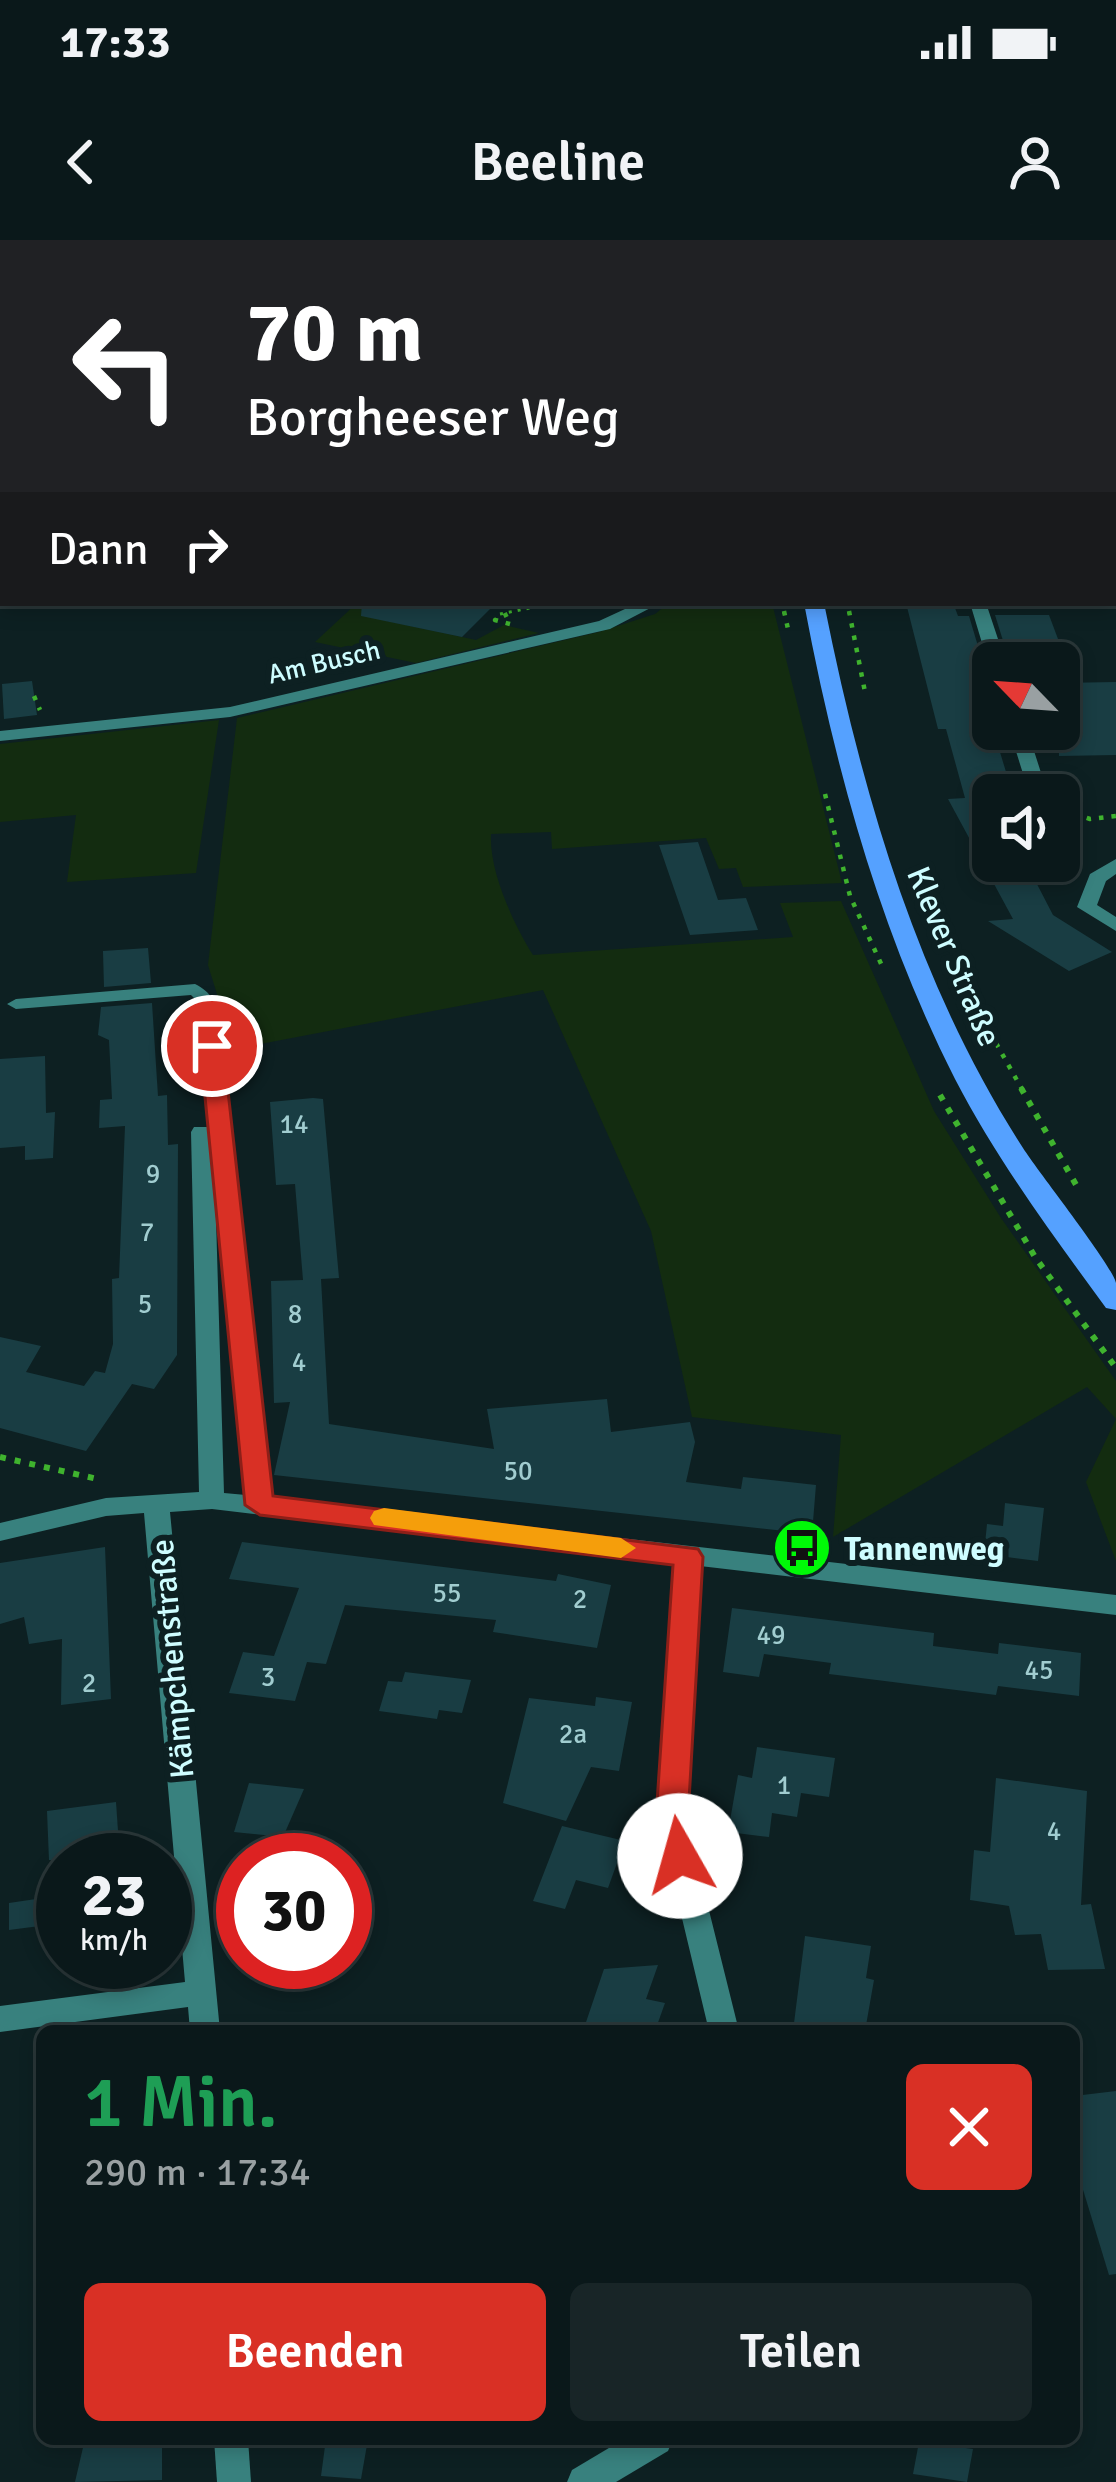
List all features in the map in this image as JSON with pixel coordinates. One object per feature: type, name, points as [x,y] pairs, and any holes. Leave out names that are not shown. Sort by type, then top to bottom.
[{"type":"main road","name":"Klever Straße","points":[[815,606],[856,799],[902,932],[970,1081],[1042,1200],[1116,1301]]},
{"type":"street","name":"Am Busch","points":[[0,736],[230,712],[604,625],[645,606]]},
{"type":"street","points":[[979,606],[990,642]]},
{"type":"street","points":[[1116,865],[1097,878],[1087,907],[1116,926]]},
{"type":"street","points":[[212,1046],[260,1505]]},
{"type":"street","points":[[202,1132],[212,1500]]},
{"type":"street","points":[[0,1532],[106,1507],[212,1500],[1116,1605]]},
{"type":"street","name":"Kämpchenstraße","points":[[156,1503],[206,2025]]},
{"type":"street","points":[[688,1557],[672,1818],[723,2025]]},
{"type":"street","points":[[0,2019],[203,1992]]},
{"type":"street","points":[[231,2445],[234,2482]]},
{"type":"street","points":[[584,2482],[646,2445]]},
{"type":"lane","points":[[16,1004],[195,989],[208,1003],[212,1046]]},
{"type":"path","points":[[848,606],[869,710]]},
{"type":"path","points":[[1080,815],[1116,816]]},
{"type":"path","points":[[936,936],[1084,1199]]},
{"type":"green space","points":[[354,606],[391,606],[378,619],[476,640],[504,625],[539,633],[416,663],[315,642]]},
{"type":"green space","points":[[665,606],[773,606],[842,883],[743,887],[736,868],[719,869],[706,838],[552,849],[551,832],[491,834],[498,880],[525,942],[533,955],[793,937],[780,903],[841,901],[934,1111],[1001,1218],[1116,1381],[1116,1419],[1087,1387],[833,1537],[841,1435],[692,1417],[651,1231],[543,990],[234,1049],[208,965],[237,718],[599,632],[655,614]]},
{"type":"green space","points":[[219,720],[196,873],[67,882],[76,815],[0,822],[0,744]]},
{"type":"green space","points":[[1116,1419],[1116,1561],[1086,1482]]},
{"type":"building","points":[[362,606],[493,606],[462,637],[361,616]]},
{"type":"building","points":[[907,606],[955,608],[958,616],[969,616],[977,642],[972,642],[972,750],[999,750],[1007,774],[972,774],[972,843],[948,799],[965,798],[946,729],[938,729]]},
{"type":"building","points":[[995,615],[1049,615],[1059,642],[1003,642]]},
{"type":"building","points":[[32,681],[37,715],[4,719],[2,684]]},
{"type":"building","points":[[1116,682],[1116,755],[1059,756],[1059,750],[1080,750],[1080,683]]},
{"type":"building","points":[[698,842],[718,900],[746,898],[758,930],[690,935],[659,845]]},
{"type":"building","points":[[993,882],[1036,882],[1053,915],[1112,952],[1069,971],[988,921],[1013,919]]},
{"type":"building","points":[[148,948],[151,983],[104,987],[103,951]]},
{"type":"building","points":[[152,1003],[158,1096],[167,1095],[168,1145],[178,1144],[177,1355],[154,1389],[132,1384],[86,1451],[0,1428],[0,1337],[41,1346],[26,1372],[84,1386],[95,1371],[105,1373],[113,1344],[112,1279],[119,1278],[125,1126],[99,1128],[100,1100],[112,1099],[109,1040],[98,1035],[101,1007]]},
{"type":"building","points":[[45,1056],[46,1113],[55,1112],[53,1158],[25,1160],[25,1146],[0,1148],[0,1059]]},
{"type":"building","points":[[323,1099],[339,1278],[321,1279],[329,1424],[494,1449],[487,1409],[607,1399],[611,1432],[690,1422],[695,1442],[686,1482],[741,1489],[743,1477],[816,1485],[812,1534],[274,1475],[290,1402],[274,1403],[271,1281],[303,1280],[295,1184],[276,1185],[270,1102]]},
{"type":"building","points":[[1005,1503],[1044,1508],[1038,1561],[984,1554],[987,1524],[1003,1526]]},
{"type":"building","points":[[242,1542],[556,1581],[558,1574],[611,1585],[597,1648],[493,1632],[496,1620],[345,1605],[326,1664],[307,1662],[295,1701],[229,1693],[243,1652],[274,1656],[299,1588],[229,1579]]},
{"type":"building","points":[[105,1547],[111,1699],[61,1705],[62,1639],[29,1644],[24,1617],[0,1624],[0,1563]]},
{"type":"building","points":[[732,1608],[934,1633],[933,1646],[998,1654],[999,1643],[1081,1653],[1079,1696],[998,1686],[996,1695],[829,1674],[831,1663],[764,1654],[759,1677],[723,1672]]},
{"type":"building","points":[[405,1672],[471,1680],[462,1713],[439,1710],[437,1719],[379,1711],[388,1681],[402,1682]]},
{"type":"building","points":[[596,1697],[632,1702],[619,1771],[591,1767],[566,1821],[503,1803],[529,1698],[595,1706]]},
{"type":"building","points":[[757,1747],[835,1758],[829,1797],[801,1793],[797,1817],[772,1813],[769,1837],[728,1832],[738,1775],[752,1778]]},
{"type":"building","points":[[996,1778],[1087,1791],[1081,1905],[1091,1904],[1105,1969],[1048,1970],[1041,1934],[1015,1935],[1009,1906],[970,1900],[974,1850],[990,1852]]},
{"type":"building","points":[[249,1783],[304,1789],[285,1833],[234,1832]]},
{"type":"building","points":[[116,1802],[118,1833],[48,1833],[47,1811]]},
{"type":"building","points":[[562,1826],[625,1841],[608,1888],[576,1880],[565,1909],[533,1901]]},
{"type":"building","points":[[36,1899],[36,1926],[9,1930],[9,1903]]},
{"type":"building","points":[[805,1936],[871,1946],[866,1978],[874,1980],[866,2025],[794,2025]]},
{"type":"building","points":[[658,1965],[646,1999],[665,2003],[657,2025],[585,2025],[604,1969]]},
{"type":"building","points":[[1116,2091],[1116,2274],[1109,2275],[1080,2180],[1080,2095]]},
{"type":"building","points":[[84,2445],[162,2445],[162,2480],[75,2482]]},
{"type":"building","points":[[325,2445],[367,2445],[361,2479],[321,2476]]},
{"type":"building","points":[[918,2445],[973,2449],[967,2482],[913,2474]]},
{"type":"slow traffic","points":[[384,1518],[621,1548]]},
{"type":"place","name":"Tannenweg","points":[[802,1548]]},
{"type":"route","points":[[212,1046],[260,1505],[688,1557],[672,1818],[680,1856]]}]
